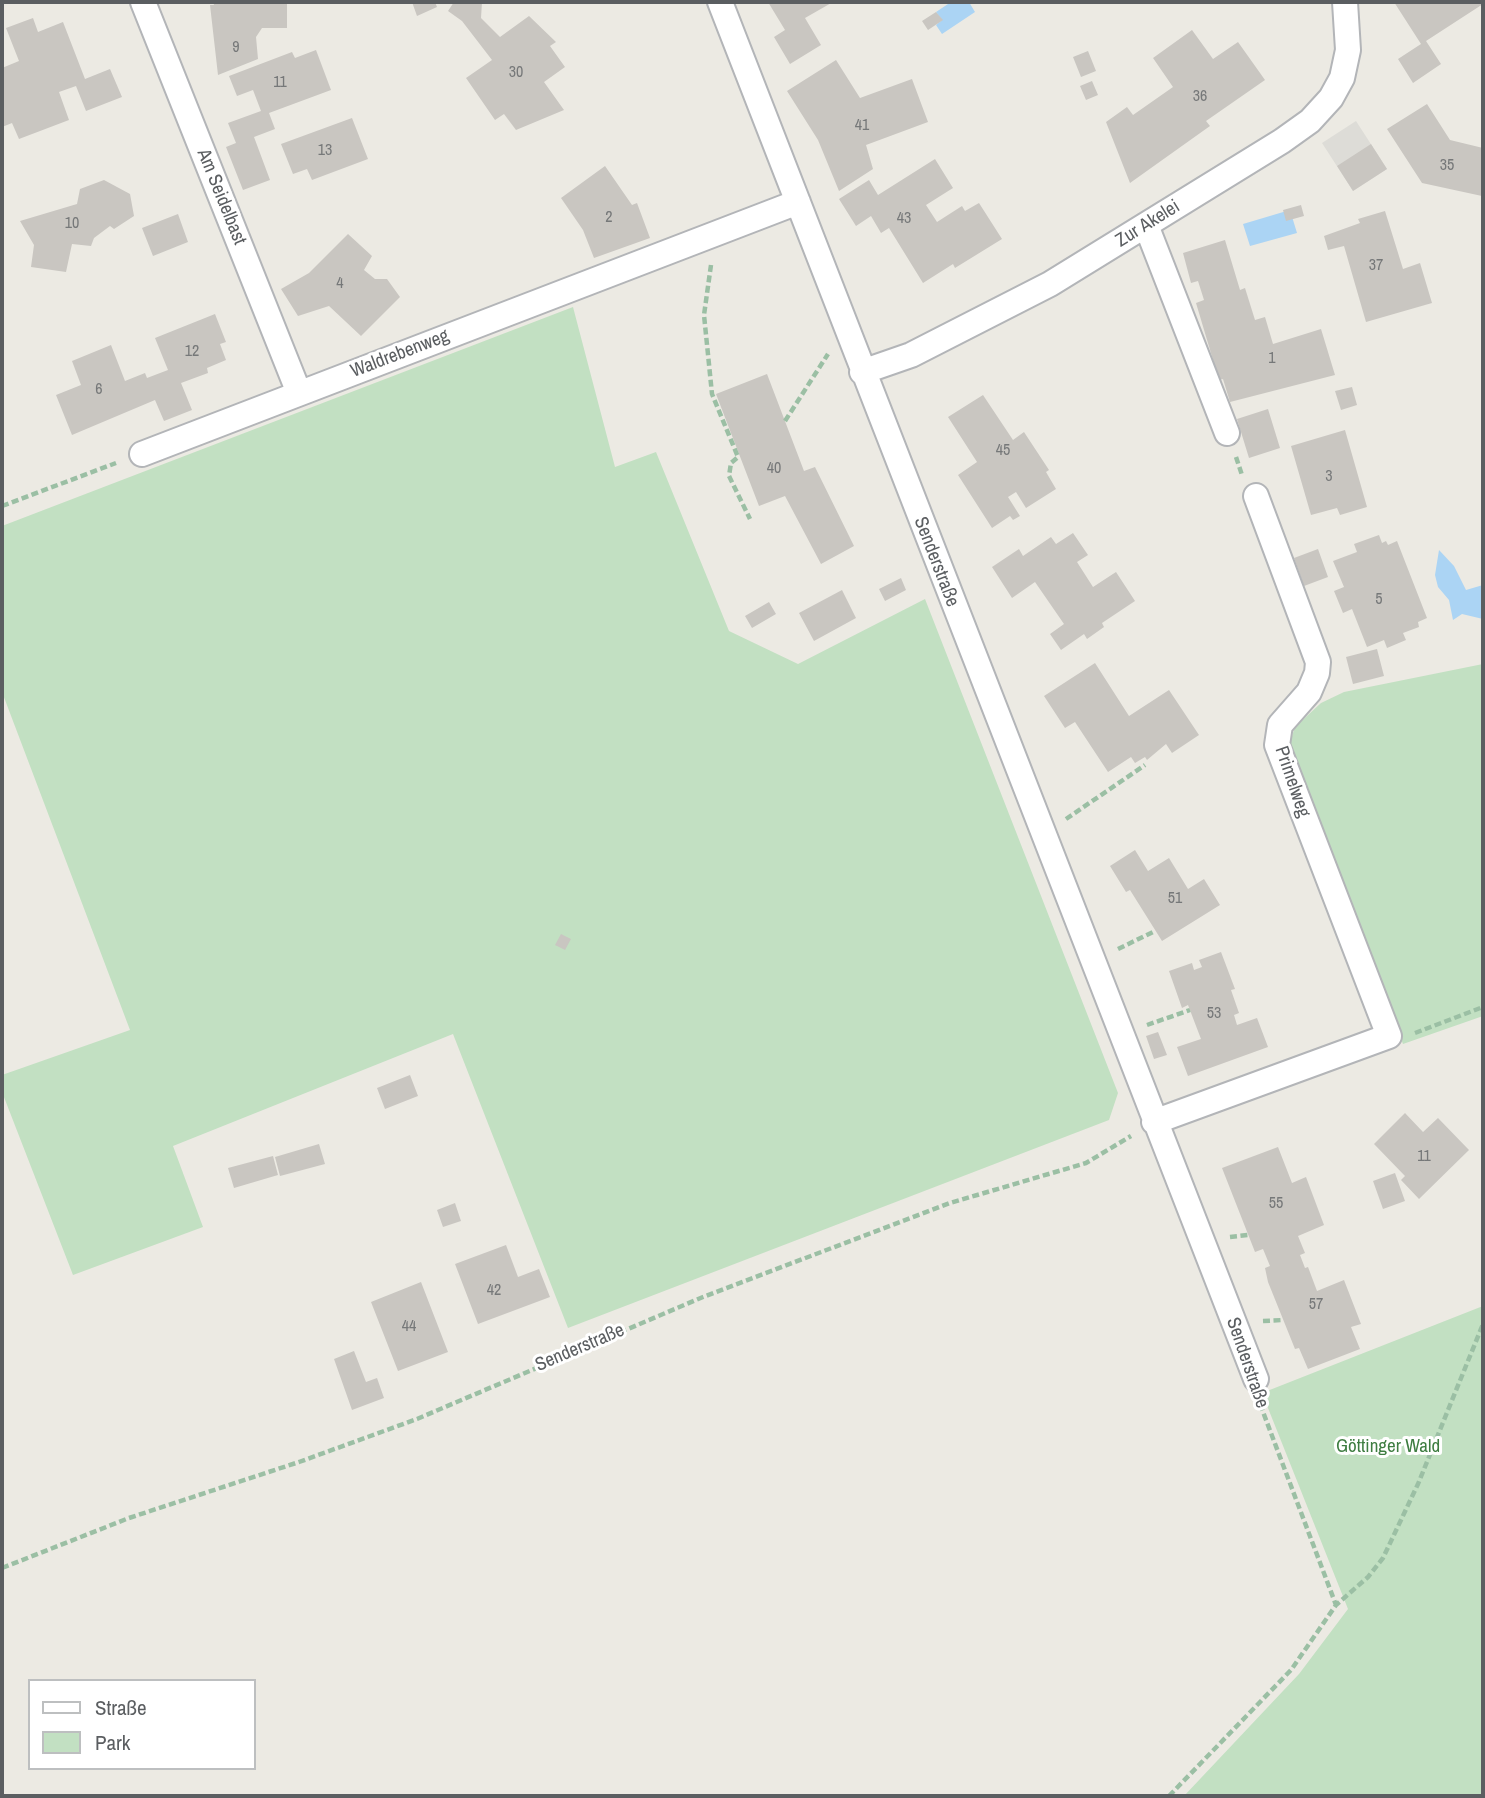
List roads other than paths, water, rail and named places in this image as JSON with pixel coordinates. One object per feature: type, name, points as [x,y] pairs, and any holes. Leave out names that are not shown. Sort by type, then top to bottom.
[{"type":"street","name":"Am Seidelbast","points":[[143,2],[299,393]]},
{"type":"street","name":"Senderstraße","points":[[720,2],[1256,1379]]},
{"type":"street","name":"Zur Akelei","points":[[862,372],[911,355],[990,317],[1146,225],[1310,121],[1331,98],[1342,78],[1348,50],[1345,2]]},
{"type":"street","name":"Waldrebenweg","points":[[142,454],[797,202]]},
{"type":"street","points":[[1146,225],[1227,433]]},
{"type":"street","name":"Primelweg","points":[[1154,1122],[1389,1036],[1279,753],[1276,737],[1280,725],[1308,692],[1317,673],[1318,662],[1256,496]]},
{"type":"water","points":[[951,2],[969,2],[975,12],[942,34],[936,25],[942,20],[936,12]]},
{"type":"water","points":[[1290,210],[1297,233],[1250,246],[1243,224]]},
{"type":"water","points":[[1439,550],[1454,566],[1466,590],[1483,585],[1483,619],[1462,614],[1453,620],[1449,600],[1438,587],[1435,575]]},
{"type":"park label","name":"Göttinger Wald","points":[[1388,1447]]}]
